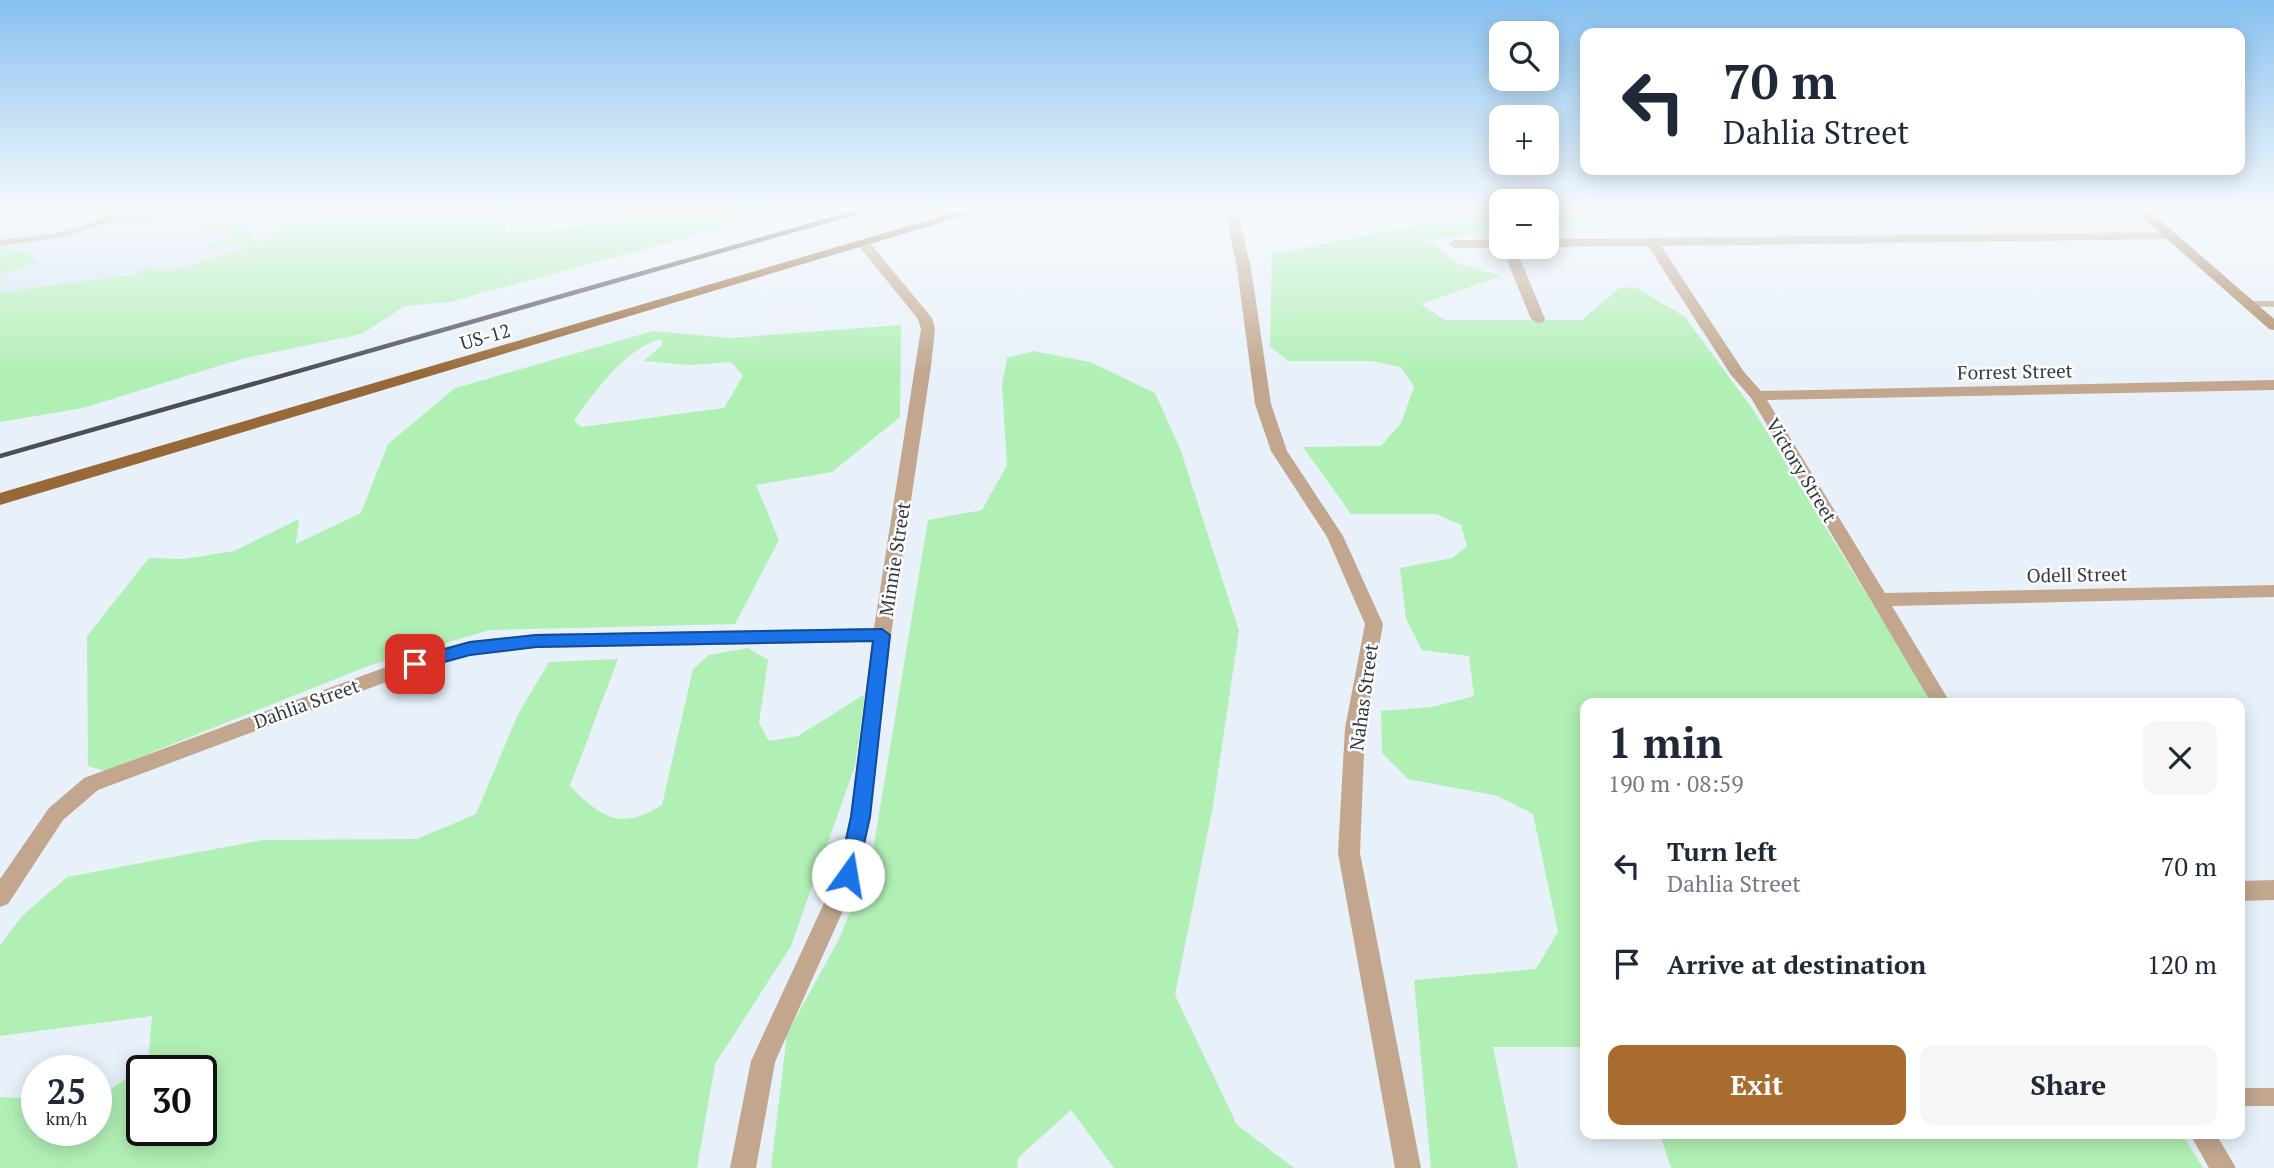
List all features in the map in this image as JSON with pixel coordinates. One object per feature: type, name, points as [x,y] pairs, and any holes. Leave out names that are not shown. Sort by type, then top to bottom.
[{"type":"main road","name":"US-12","points":[[0,499],[801,264]]},
{"type":"street","name":"Minnie Street","points":[[743,1168],[763,1061],[848,875],[860,817],[882,635],[928,329],[925,318],[879,264]]},
{"type":"street","name":"Nahas Street","points":[[1243,264],[1263,404],[1279,451],[1335,536],[1374,624],[1355,728],[1349,853],[1408,1168]]},
{"type":"street","points":[[1515,264],[1538,319]]},
{"type":"street","name":"Victory Street","points":[[1666,264],[1738,375],[1756,396],[1938,698]]},
{"type":"street","points":[[2202,264],[2274,326]]},
{"type":"street","name":"Forrest Street","points":[[1756,396],[2274,385]]},
{"type":"street","name":"Odell Street","points":[[1880,600],[2274,591]]},
{"type":"street","name":"Dahlia Street","points":[[0,897],[56,814],[90,784],[434,657],[470,648],[536,641],[882,635]]},
{"type":"street","points":[[2245,891],[2274,890]]},
{"type":"street","points":[[2205,1139],[2223,1168]]},
{"type":"lane","points":[[2249,304],[2274,304]]},
{"type":"lane","points":[[2245,1097],[2274,1097]]},
{"type":"shaded area","points":[[36,264],[197,264],[173,270],[145,268],[134,275],[0,292],[0,275]]},
{"type":"green space","points":[[0,264],[36,264],[0,275]]},
{"type":"green space","points":[[195,264],[591,264],[449,302],[405,306],[362,334],[241,359],[83,408],[0,422],[0,292],[134,275],[145,268],[173,270]]},
{"type":"green space","points":[[1272,264],[1458,264],[1501,276],[1421,304],[1444,320],[1582,320],[1619,288],[1635,287],[1685,317],[1754,411],[1930,698],[1580,698],[1580,1047],[1493,1047],[1518,1168],[1431,1168],[1414,980],[1536,969],[1558,932],[1533,814],[1498,796],[1408,779],[1382,753],[1381,711],[1432,707],[1474,696],[1469,656],[1422,650],[1406,619],[1400,568],[1452,558],[1467,546],[1461,525],[1436,514],[1351,514],[1303,447],[1381,446],[1401,423],[1414,387],[1401,367],[1371,361],[1288,361],[1270,346]]},
{"type":"green space","points":[[901,325],[900,417],[832,472],[756,485],[779,540],[735,624],[490,630],[368,666],[105,771],[88,766],[87,636],[149,558],[183,559],[234,551],[299,519],[296,544],[361,513],[388,444],[455,388],[653,331],[730,338]],"holes":[[[661,339],[663,344],[644,361],[689,365],[731,362],[743,376],[724,408],[581,427],[574,420],[623,361],[648,344]]]},
{"type":"green space","points":[[1033,351],[1090,362],[1155,393],[1181,451],[1239,631],[1213,806],[1175,995],[1237,1125],[1294,1168],[1114,1168],[1071,1110],[1018,1158],[1017,1168],[771,1168],[787,1034],[838,941],[871,862],[928,520],[982,510],[1007,465],[1002,385],[1007,358]]},
{"type":"green space","points":[[748,648],[768,660],[759,723],[769,741],[798,736],[865,694],[855,766],[791,946],[715,1064],[697,1168],[0,1168],[0,1097],[21,1098],[21,1146],[112,1146],[112,1088],[126,1078],[126,1146],[217,1146],[217,1055],[149,1055],[152,1016],[0,1036],[0,945],[22,916],[67,877],[263,840],[417,839],[476,814],[518,714],[549,662],[618,659],[570,786],[602,813],[623,819],[634,818],[662,805],[693,669],[709,655]]},
{"type":"green space","points":[[1662,1139],[2185,1139],[2203,1168],[1671,1168]]},
{"type":"railway","points":[[0,456],[676,264]]},
{"type":"route","points":[[415,664],[470,648],[536,641],[882,635],[860,817],[848,875]]}]
